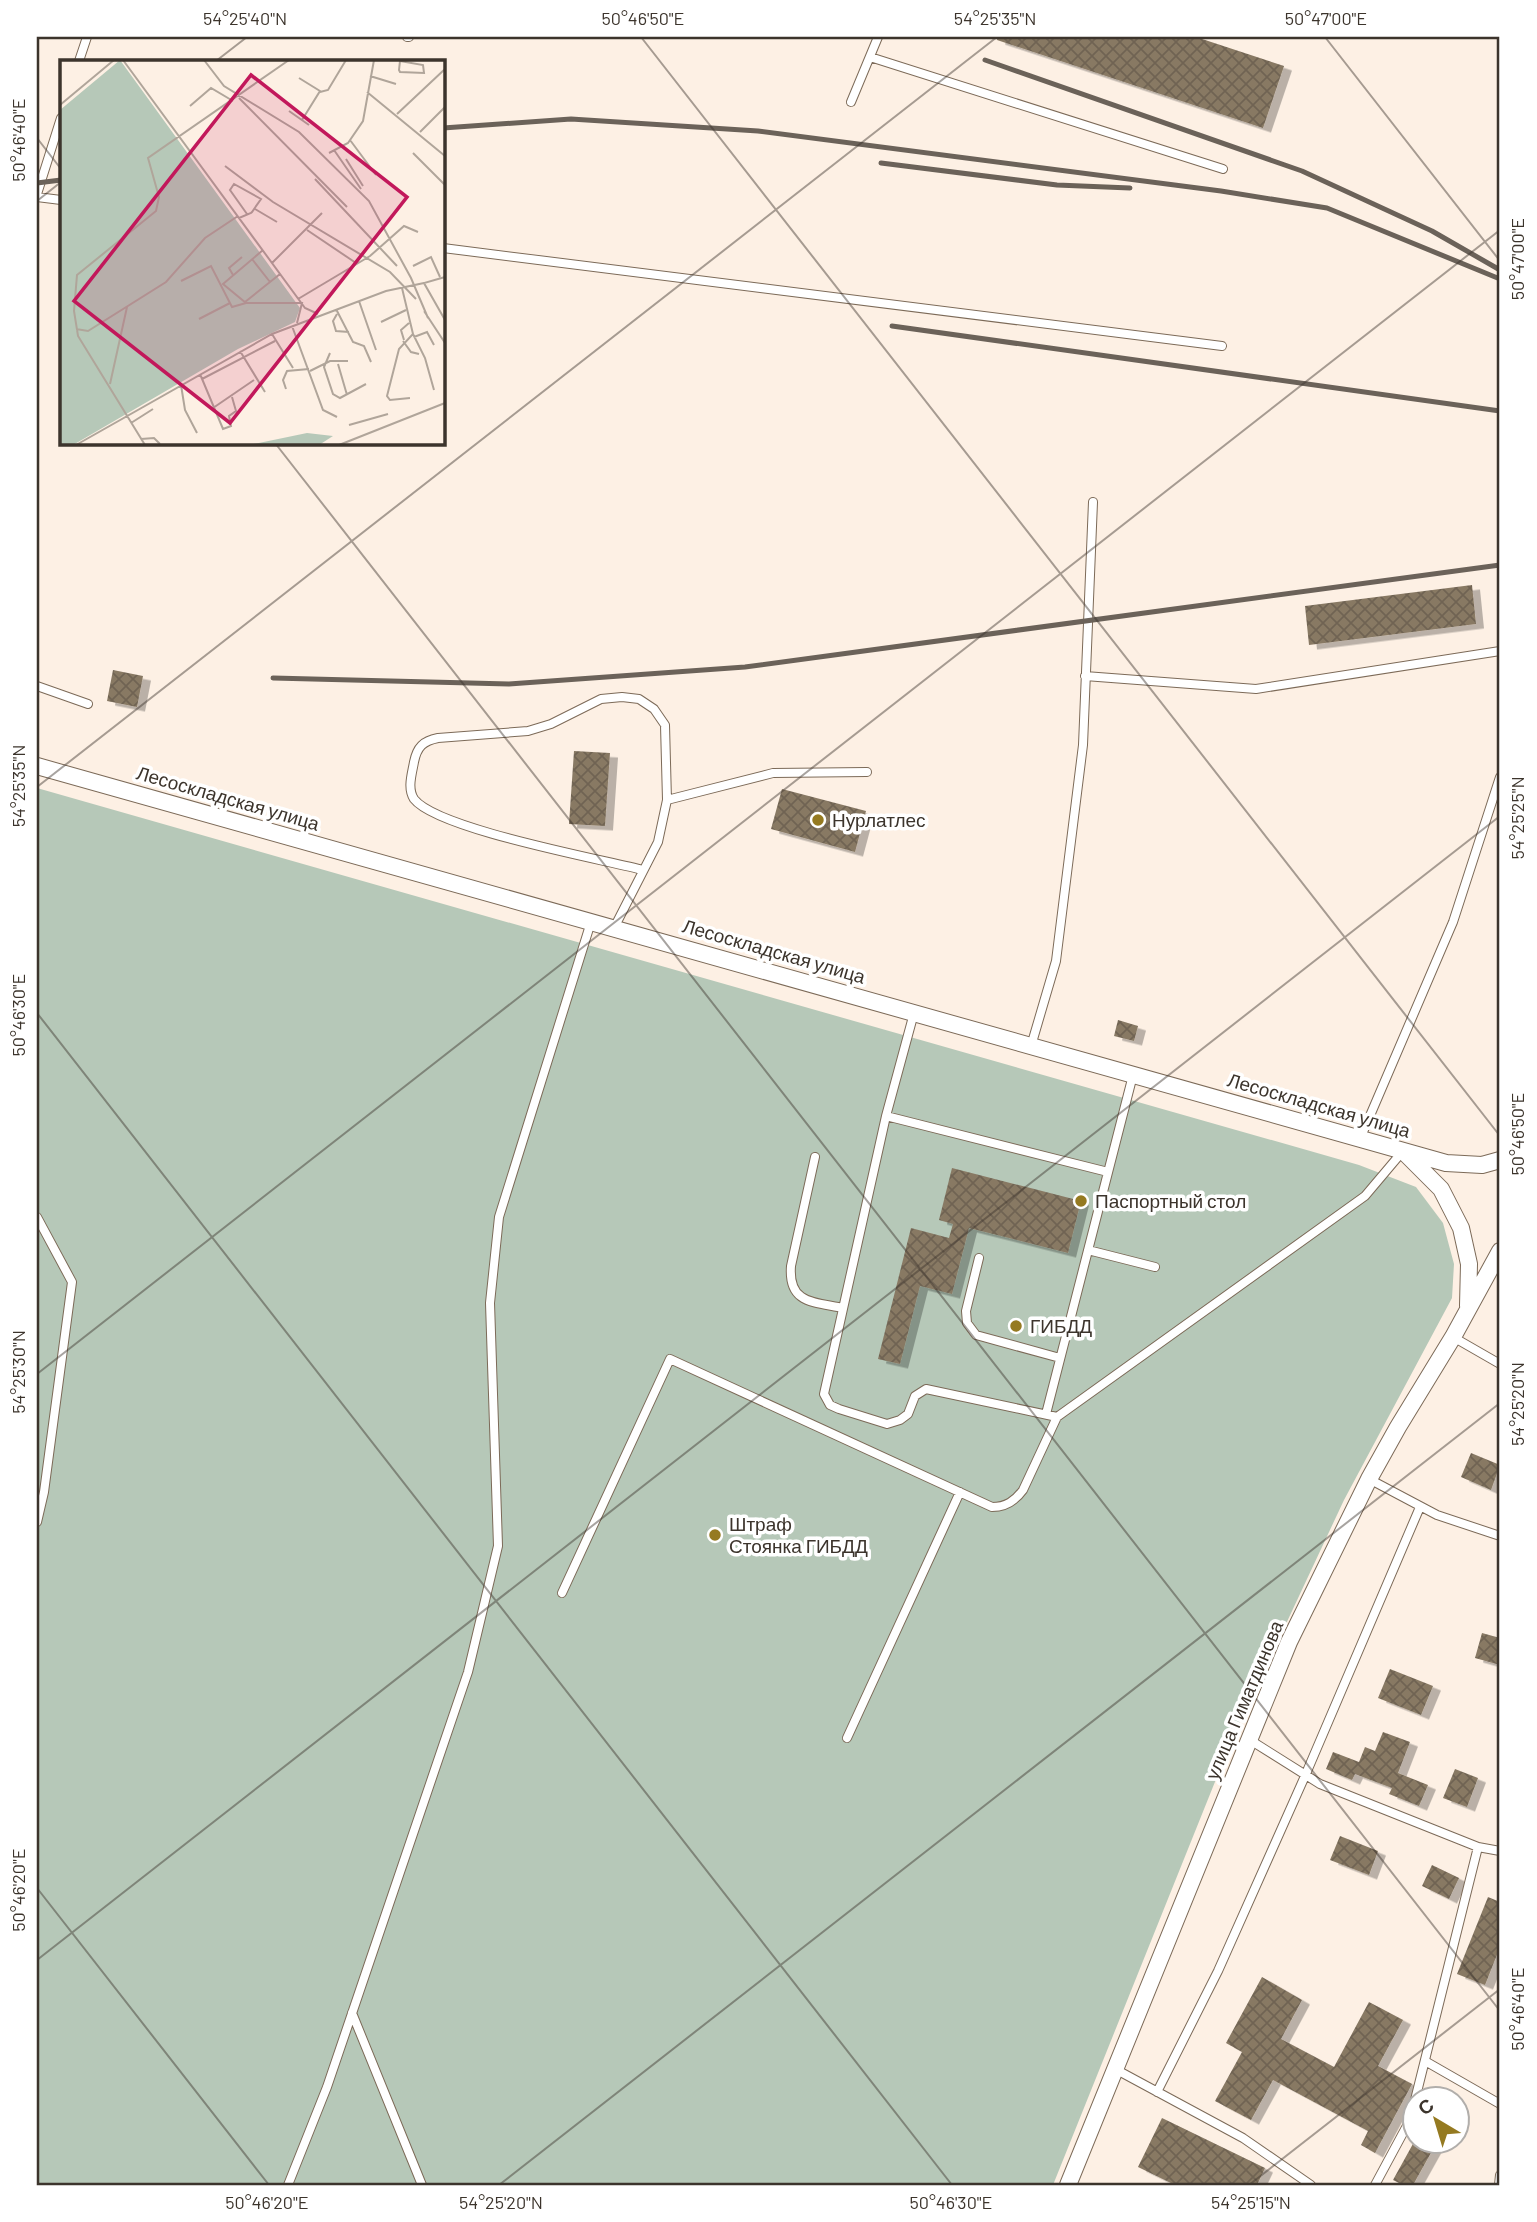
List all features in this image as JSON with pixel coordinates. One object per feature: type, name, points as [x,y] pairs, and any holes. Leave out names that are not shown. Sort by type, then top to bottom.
[{"type":"street","name":"Лесоскладская улица","points":[[37,766],[1446,1163],[1482,1165],[1500,1160]]},
{"type":"street","points":[[1403,1151],[1441,1189],[1461,1228],[1469,1264],[1468,1308]]},
{"type":"street","name":"улица Гиматдинова","points":[[1068,2185],[1289,1642],[1369,1479],[1500,1251]]},
{"type":"lane","points":[[79,60],[87,37]]},
{"type":"lane","points":[[851,102],[878,37]]},
{"type":"lane","points":[[870,57],[1223,169]]},
{"type":"lane","points":[[60,121],[37,196],[60,200]]},
{"type":"lane","points":[[444,248],[1222,346]]},
{"type":"lane","points":[[1031,1046],[1056,961],[1083,745],[1093,502]]},
{"type":"lane","points":[[1085,676],[1256,689],[1500,651]]},
{"type":"lane","points":[[37,686],[88,704]]},
{"type":"lane","points":[[614,928],[658,842],[667,800],[665,725],[654,709],[639,699],[601,699],[551,724],[528,731],[438,738],[427,740],[420,746],[410,779],[414,798],[422,806],[468,828],[643,870]]},
{"type":"lane","points":[[667,800],[772,773],[867,772]]},
{"type":"lane","points":[[1360,1139],[1453,922],[1500,777]]},
{"type":"lane","points":[[288,2185],[327,2087],[468,1672],[498,1546],[490,1303],[499,1217],[592,922]]},
{"type":"lane","points":[[914,1013],[886,1116],[824,1394],[830,1405],[887,1424],[908,1414],[915,1396],[926,1389],[1057,1417]]},
{"type":"lane","points":[[1046,1414],[1133,1074]]},
{"type":"lane","points":[[886,1116],[1108,1172]]},
{"type":"lane","points":[[562,1593],[670,1359],[992,1507],[1007,1504],[1016,1499],[1023,1490],[1057,1417],[1365,1196],[1403,1151]]},
{"type":"lane","points":[[815,1157],[790,1266],[790,1279],[793,1290],[802,1299],[843,1308]]},
{"type":"lane","points":[[37,1217],[72,1282],[44,1492],[37,1522]]},
{"type":"lane","points":[[1088,1250],[1155,1267]]},
{"type":"lane","points":[[979,1258],[966,1311],[967,1323],[975,1335],[1060,1358]]},
{"type":"lane","points":[[1453,1337],[1500,1364]]},
{"type":"lane","points":[[1369,1479],[1420,1507],[1500,1536]]},
{"type":"lane","points":[[847,1738],[960,1492]]},
{"type":"lane","points":[[1157,2092],[1218,1971],[1420,1507]]},
{"type":"lane","points":[[1250,1740],[1305,1776],[1335,1790],[1479,1847],[1500,1852]]},
{"type":"lane","points":[[1419,2086],[1479,1847]]},
{"type":"lane","points":[[352,2013],[422,2185]]},
{"type":"lane","points":[[1425,2061],[1500,2104]]},
{"type":"lane","points":[[1115,2069],[1243,2138],[1311,2185]]},
{"type":"lane","points":[[1376,2185],[1400,2139]]},
{"type":"lane","points":[[1499,2185],[1500,2175]]},
{"type":"green space","points":[[37,788],[1359,1165],[1416,1187],[1443,1223],[1454,1264],[1452,1298],[1344,1500],[1233,1737],[1053,2185],[37,2185]]},
{"type":"building","points":[[998,37],[1196,37],[1284,66],[1263,128],[997,40]]},
{"type":"building","points":[[1472,585],[1476,624],[1309,645],[1305,606]]},
{"type":"building","points":[[113,670],[143,676],[137,707],[107,701]]},
{"type":"building","points":[[574,751],[610,753],[605,826],[569,824]]},
{"type":"building","name":"Нурлатлес","points":[[782,789],[866,811],[855,852],[771,829]]},
{"type":"building","points":[[1118,1020],[1138,1026],[1134,1041],[1114,1036]]},
{"type":"building","points":[[952,1168],[1081,1201],[1068,1253],[969,1228],[952,1294],[920,1286],[900,1364],[878,1359],[911,1228],[949,1238],[953,1224],[939,1220]]},
{"type":"building","points":[[1471,1453],[1500,1465],[1491,1490],[1461,1477]]},
{"type":"building","points":[[1482,1633],[1500,1638],[1500,1665],[1475,1658]]},
{"type":"building","points":[[1390,1669],[1433,1686],[1421,1715],[1378,1698]]},
{"type":"building","points":[[1383,1732],[1410,1742],[1398,1773],[1428,1785],[1419,1806],[1389,1794],[1392,1788],[1355,1774],[1352,1780],[1326,1769],[1333,1752],[1359,1762],[1365,1747],[1375,1751]]},
{"type":"building","points":[[1455,1769],[1478,1778],[1467,1807],[1443,1798]]},
{"type":"building","points":[[1340,1836],[1378,1851],[1369,1875],[1330,1860]]},
{"type":"building","points":[[1432,1865],[1459,1878],[1449,1899],[1422,1886]]},
{"type":"building","points":[[1488,1897],[1500,1902],[1500,1947],[1485,1985],[1457,1974]]},
{"type":"building","points":[[1262,1977],[1302,2000],[1281,2039],[1334,2067],[1369,2002],[1403,2020],[1378,2066],[1412,2084],[1400,2086],[1400,2106],[1375,2153],[1361,2145],[1368,2131],[1273,2080],[1251,2120],[1215,2101],[1242,2052],[1226,2043]]},
{"type":"building","points":[[1162,2118],[1265,2168],[1257,2185],[1175,2185],[1138,2167]]},
{"type":"building","points":[[1406,2156],[1429,2156],[1413,2185],[1403,2185],[1393,2180]]},
{"type":"railway","points":[[985,60],[1302,171],[1432,231],[1500,270]]},
{"type":"railway","points":[[444,128],[571,119],[758,131],[1221,191],[1327,208],[1500,279]]},
{"type":"railway","points":[[881,163],[1057,185],[1130,188]]},
{"type":"railway","points":[[37,183],[60,180]]},
{"type":"railway","points":[[892,326],[1500,411]]},
{"type":"railway","points":[[273,678],[509,684],[745,667],[1500,565]]},
{"type":"place","name":"Нурлатлес","points":[[818,820]]},
{"type":"place","name":"Паспортный стол","points":[[1081,1201]]},
{"type":"place","name":"ГИБДД","points":[[1016,1326]]},
{"type":"place","name":"Штраф Стоянка ГИБДД","points":[[715,1535]]}]
